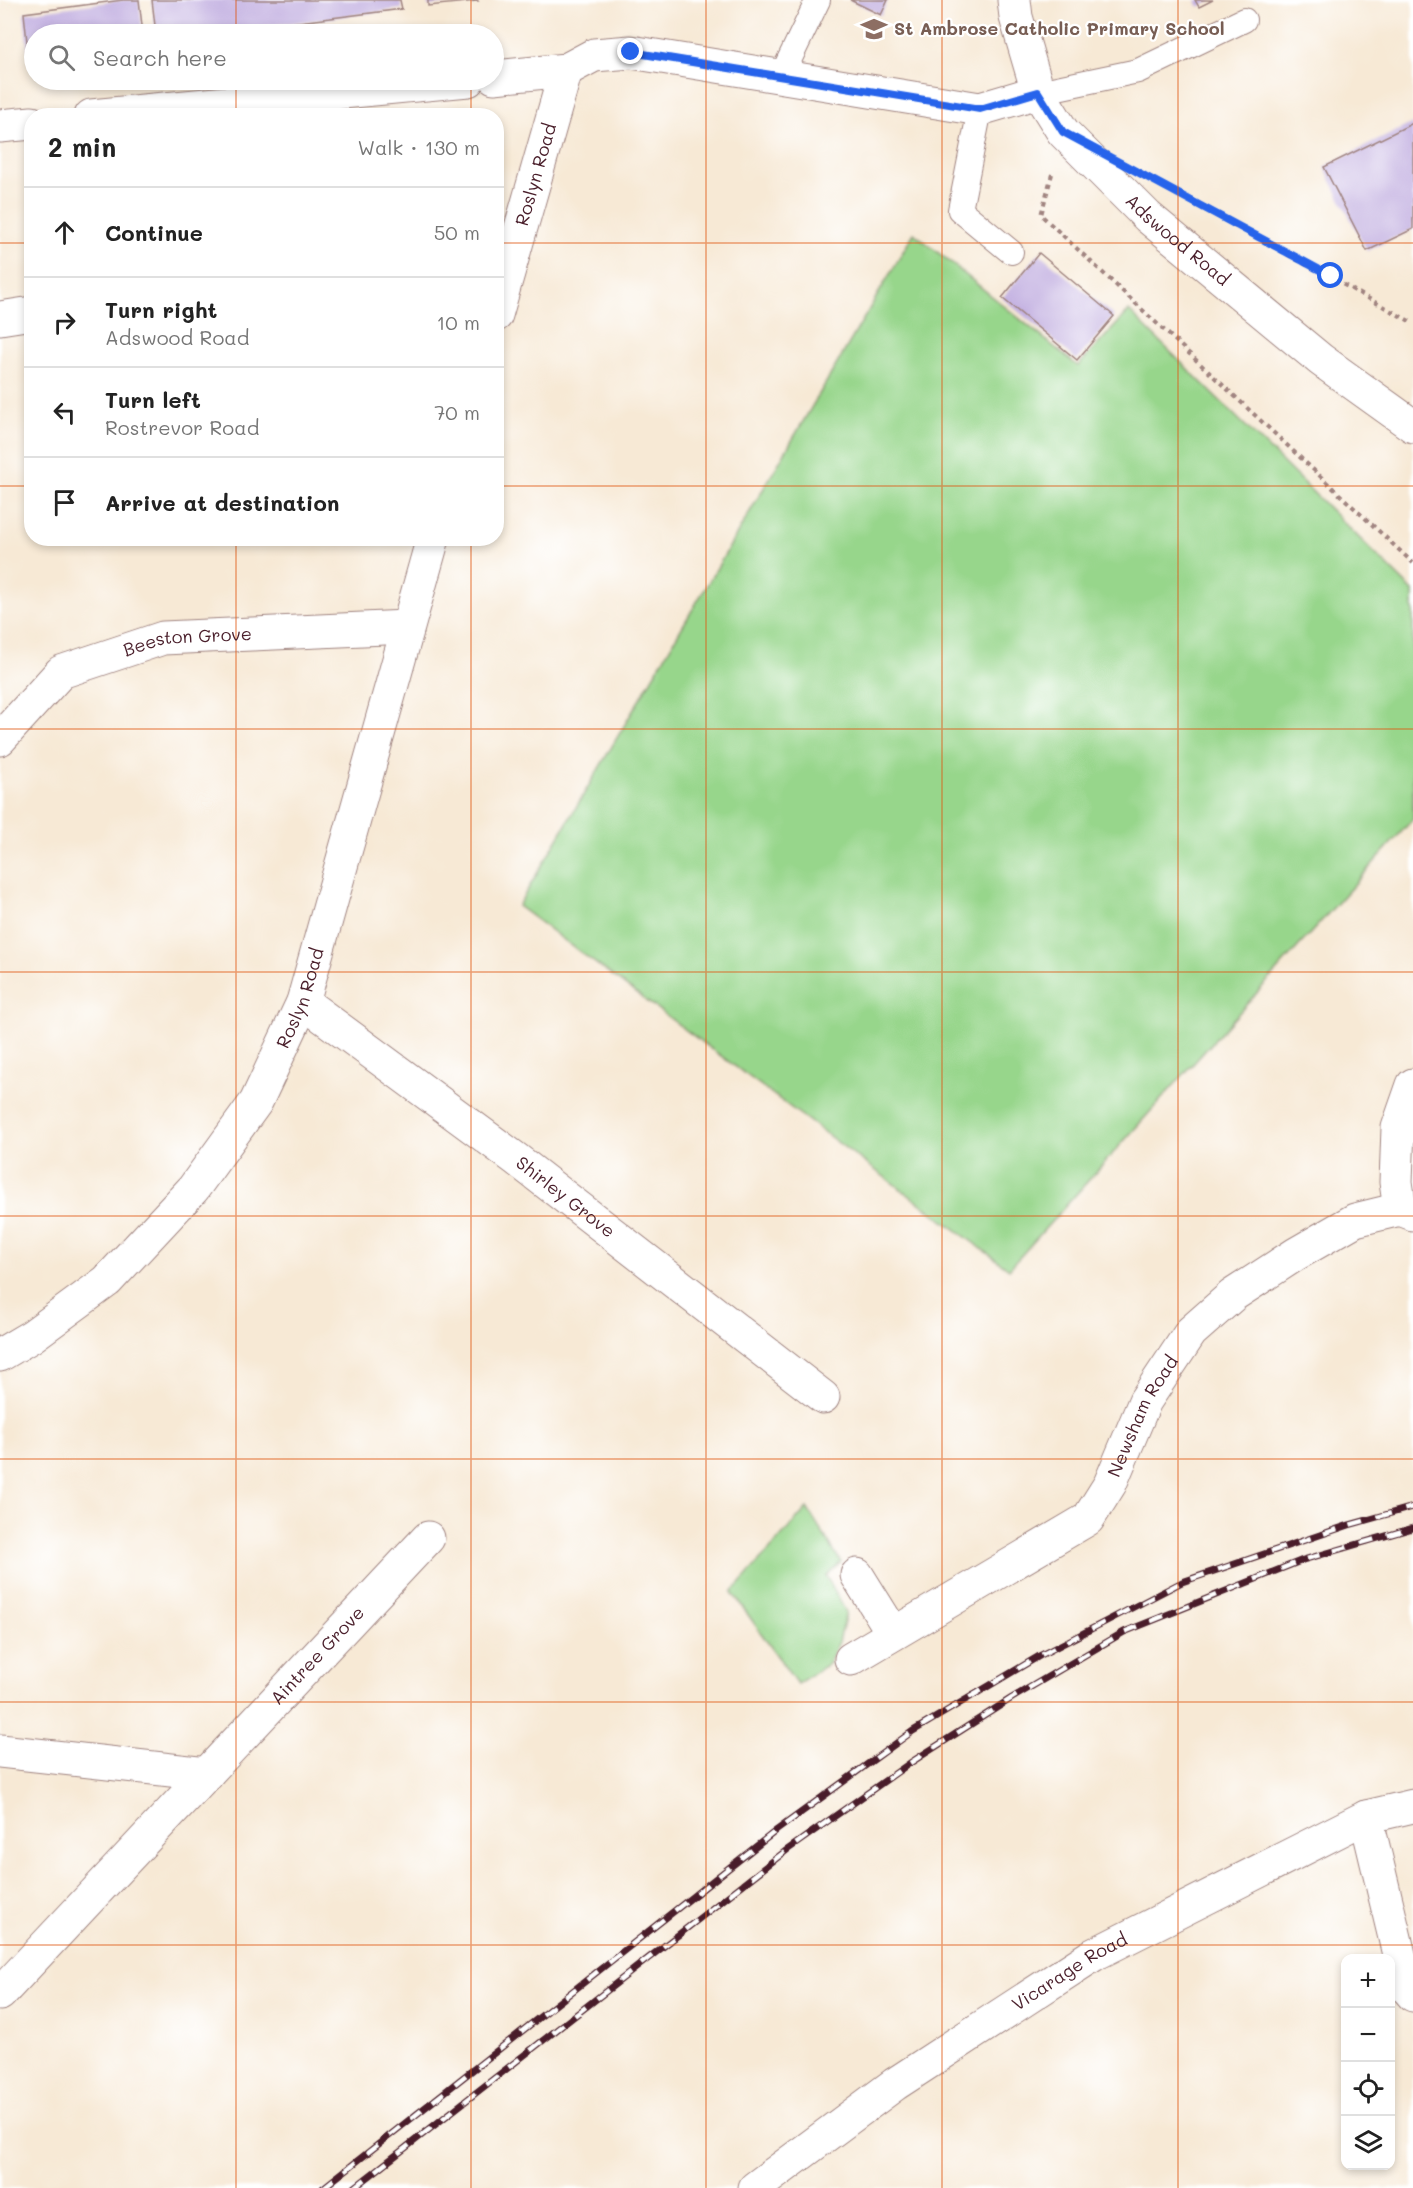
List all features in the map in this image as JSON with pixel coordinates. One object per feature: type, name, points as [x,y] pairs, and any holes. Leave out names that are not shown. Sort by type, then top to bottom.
[{"type":"street","name":"Adswood Road","points":[[1014,0],[1016,17],[1038,92],[1063,132],[1148,217],[1322,360],[1413,426]]},
{"type":"street","points":[[504,76],[566,70],[594,55],[631,52],[980,109],[1038,92]]},
{"type":"street","name":"Roslyn Road","points":[[504,287],[566,70]]},
{"type":"street","points":[[171,108],[362,90]]},
{"type":"street","points":[[0,126],[24,124]]},
{"type":"street","points":[[0,318],[24,314]]},
{"type":"street","name":"Roslyn Road","points":[[0,1355],[32,1336],[107,1281],[193,1189],[256,1102],[303,1002],[431,546]]},
{"type":"street","name":"Beeston Grove","points":[[0,739],[61,672],[163,638],[407,627]]},
{"type":"street","name":"Shirley Grove","points":[[303,1002],[516,1159],[823,1397]]},
{"type":"street","name":"Newsham Road","points":[[851,1659],[1088,1519],[1110,1484],[1145,1401],[1191,1332],[1233,1295],[1296,1254],[1355,1220],[1406,1212],[1396,1182],[1398,1128],[1413,1085]]},
{"type":"street","name":"Aintree Grove","points":[[0,1994],[428,1538]]},
{"type":"street","points":[[857,1575],[893,1633]]},
{"type":"street","points":[[0,1751],[207,1774]]},
{"type":"street","name":"Vicarage Road","points":[[755,2188],[895,2084],[1093,1955],[1366,1817],[1413,1806]]},
{"type":"street","points":[[1366,1817],[1407,1988],[1413,1995]]},
{"type":"lane","points":[[781,77],[818,0]]},
{"type":"lane","points":[[1038,92],[1138,71],[1244,20]]},
{"type":"lane","points":[[980,109],[960,210],[1011,252]]},
{"type":"path","points":[[1063,132],[1041,215],[1413,563]]},
{"type":"path","points":[[1187,199],[1413,323]]},
{"type":"green space","points":[[914,233],[1078,366],[1129,311],[1413,591],[1413,819],[1009,1269],[518,906]]},
{"type":"green space","points":[[807,1508],[841,1562],[826,1576],[846,1612],[839,1642],[828,1664],[797,1684],[732,1592]]},
{"type":"building","points":[[139,0],[142,24],[25,24],[24,13]]},
{"type":"building","points":[[152,0],[400,0],[402,9],[283,24],[155,24]]},
{"type":"building","points":[[428,0],[477,0],[478,1],[428,6]]},
{"type":"building","points":[[850,0],[888,0],[881,15]]},
{"type":"building","points":[[1195,0],[1213,0],[1199,7]]},
{"type":"building","points":[[1413,123],[1413,229],[1367,251],[1324,167]]},
{"type":"building","points":[[1039,253],[1114,316],[1077,360],[1002,298]]},
{"type":"railway","points":[[323,2188],[777,1830],[913,1731],[1041,1655],[1182,1582],[1349,1525],[1413,1507]]},
{"type":"railway","points":[[354,2188],[787,1850],[910,1763],[1012,1698],[1124,1632],[1303,1560],[1413,1528]]},
{"type":"place","name":"St Ambrose Catholic Primary School","points":[[874,29]]},
{"type":"route","points":[[631,52],[980,109],[1038,92],[1063,132],[1331,276]]}]
